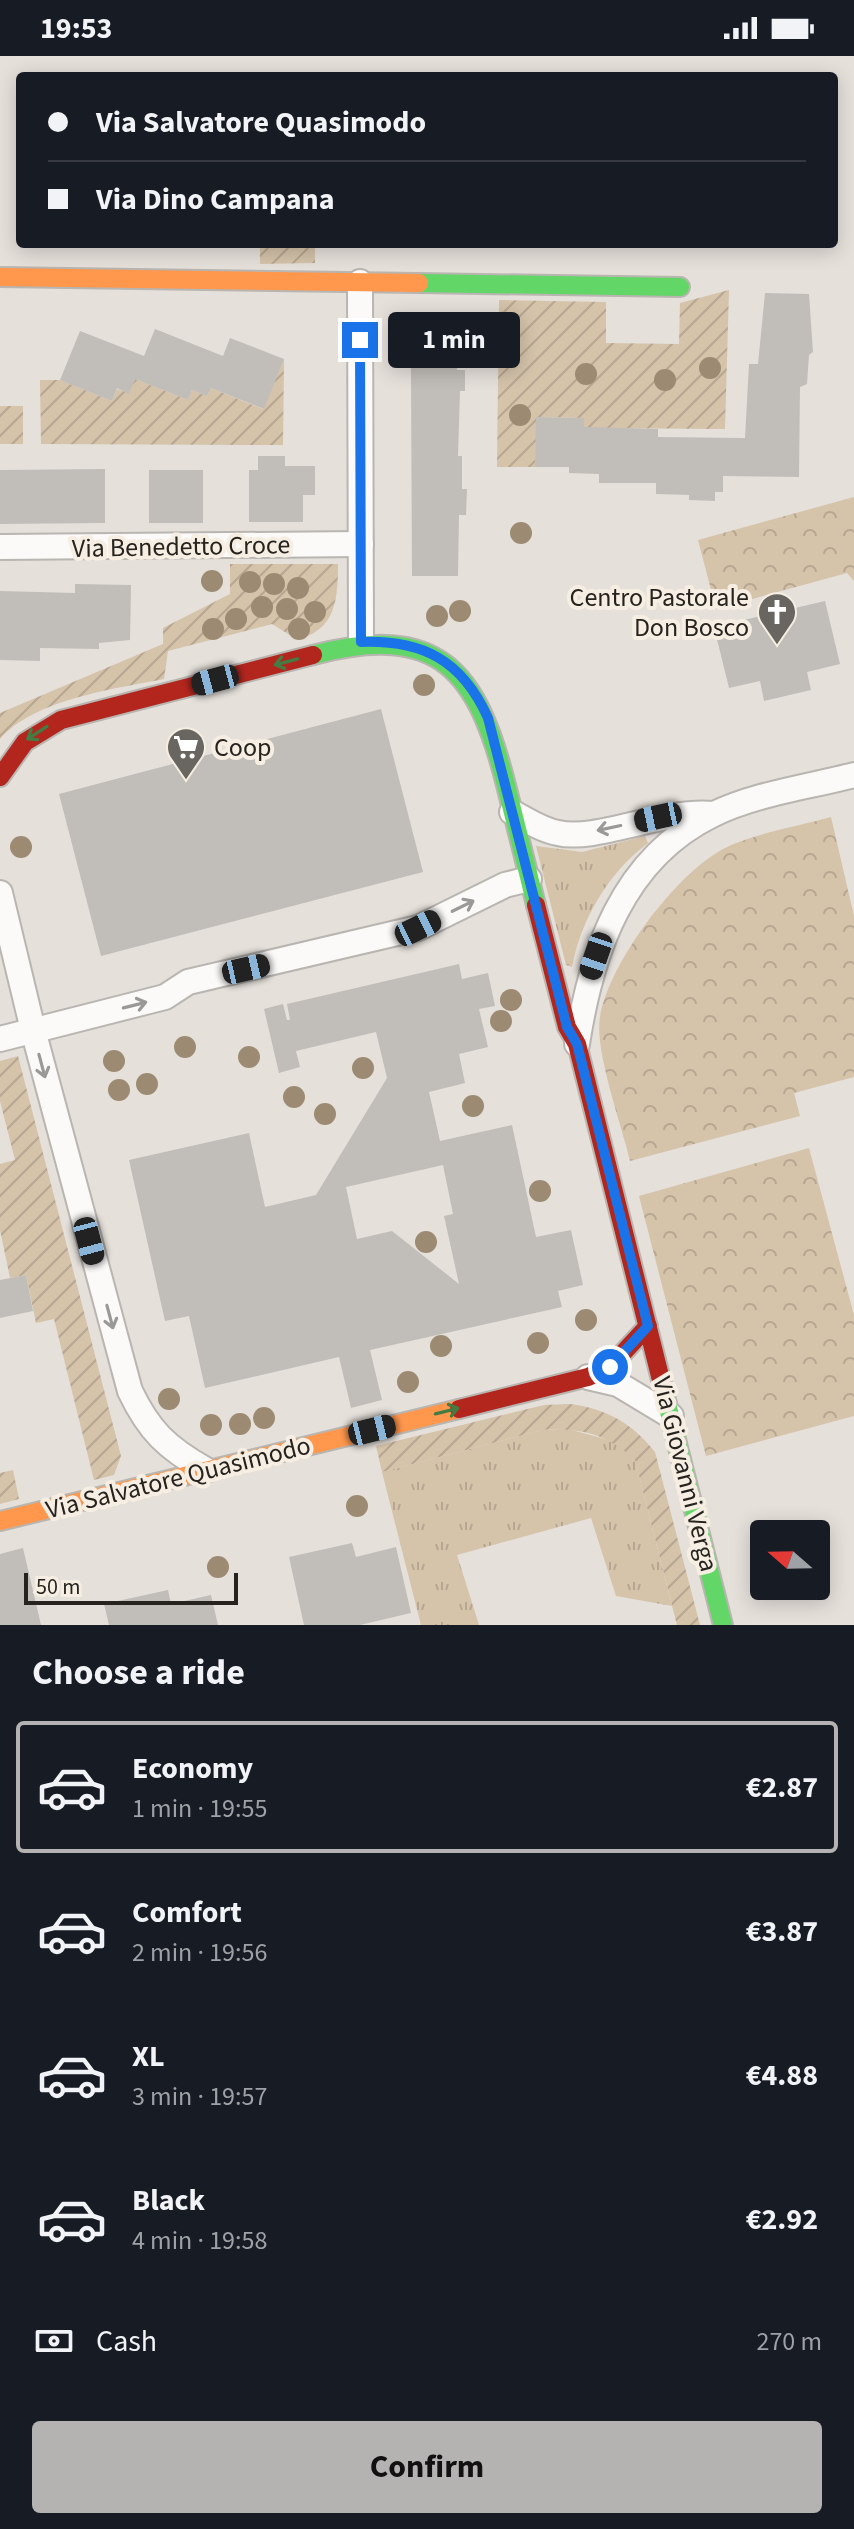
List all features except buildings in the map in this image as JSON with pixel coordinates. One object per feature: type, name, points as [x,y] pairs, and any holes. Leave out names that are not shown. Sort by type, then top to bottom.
[{"type":"street","points":[[0,277],[680,287]]},
{"type":"street","points":[[0,777],[20,745],[38,730],[61,720],[361,642],[360,282]]},
{"type":"street","name":"Via Benedetto Croce","points":[[0,547],[361,544]]},
{"type":"street","name":"Via Giovanni Verga","points":[[361,642],[418,648],[440,657],[461,673],[488,718],[567,1027],[577,1044],[723,1625]]},
{"type":"street","name":"Via Giovanni Verga","points":[[577,1044],[590,974],[617,907],[656,854],[713,814],[854,775]]},
{"type":"street","name":"Via Giovanni Verga","points":[[512,812],[546,830],[574,835],[685,811],[713,814]]},
{"type":"street","points":[[0,1039],[165,997],[188,982],[418,928],[505,885],[529,879]]},
{"type":"street","points":[[0,893],[5,932],[130,1391],[144,1422],[160,1439],[206,1470]]},
{"type":"street","name":"Via Salvatore Quasimodo","points":[[0,1521],[588,1377],[610,1367],[648,1326]]},
{"type":"street","points":[[588,1377],[618,1384],[671,1416]]},
{"type":"green space","points":[[260,248],[315,248],[315,263],[260,264]]},
{"type":"green space","points":[[729,290],[725,429],[584,428],[584,418],[537,417],[535,467],[497,467],[499,300],[606,302],[606,343],[679,344],[680,303]]},
{"type":"green space","points":[[284,359],[283,445],[41,444],[40,380],[60,380],[112,401],[117,389],[129,393],[135,379],[188,400],[192,390],[207,396],[211,388],[263,409]]},
{"type":"green space","points":[[0,406],[23,406],[23,444],[0,444]]},
{"type":"green space","points":[[854,497],[854,581],[847,573],[716,609],[698,540]]},
{"type":"green space","points":[[230,564],[338,564],[332,612],[319,629],[296,639],[272,624],[168,651],[164,679],[54,705],[15,725],[0,739],[0,713],[163,644],[163,628],[230,594]]},
{"type":"green space","points":[[831,817],[854,916],[854,1077],[794,1093],[800,1116],[630,1161],[605,1068],[599,1031],[606,995],[616,971],[666,898],[706,860],[725,848],[749,839]]},
{"type":"green space","points":[[645,836],[648,843],[621,868],[599,898],[582,931],[572,967],[566,965],[536,846],[582,852]]},
{"type":"green space","points":[[18,1056],[121,1456],[114,1475],[94,1480],[54,1319],[36,1323],[26,1275],[10,1278],[0,1230],[0,1164],[15,1160],[0,1101],[0,1061]]},
{"type":"green space","points":[[809,1148],[854,1315],[854,1416],[706,1456],[639,1196]]},
{"type":"green space","points":[[570,1404],[618,1419],[655,1452],[700,1625],[677,1625],[635,1460],[603,1438],[580,1431],[542,1430],[382,1472],[376,1446],[544,1405]]},
{"type":"green space","points":[[568,1429],[616,1442],[635,1460],[672,1606],[616,1596],[591,1518],[457,1555],[479,1625],[421,1625],[382,1472],[542,1430]]},
{"type":"green space","points":[[13,1470],[19,1499],[0,1504],[0,1473]]},
{"type":"traffic: fast","points":[[419,283],[680,287]]},
{"type":"traffic: fast","points":[[313,655],[356,646],[392,645],[422,651],[446,664],[465,685],[495,745],[536,905]]},
{"type":"traffic: fast","points":[[665,1396],[723,1625]]},
{"type":"traffic: slow","points":[[0,277],[419,283]]},
{"type":"traffic: slow","points":[[0,1521],[459,1409]]},
{"type":"traffic: jam","points":[[0,777],[25,742],[61,720],[313,655]]},
{"type":"traffic: jam","points":[[536,905],[567,1027],[577,1044],[665,1396]]},
{"type":"traffic: jam","points":[[459,1409],[588,1377],[610,1367],[648,1326]]},
{"type":"place","name":"Centro Pastorale Don Bosco","points":[[777,646]]},
{"type":"place","name":"Coop","points":[[186,781]]},
{"type":"route","points":[[360,340],[361,642],[399,644],[440,657],[461,673],[488,718],[567,1027],[577,1044],[648,1326],[610,1367]]}]
